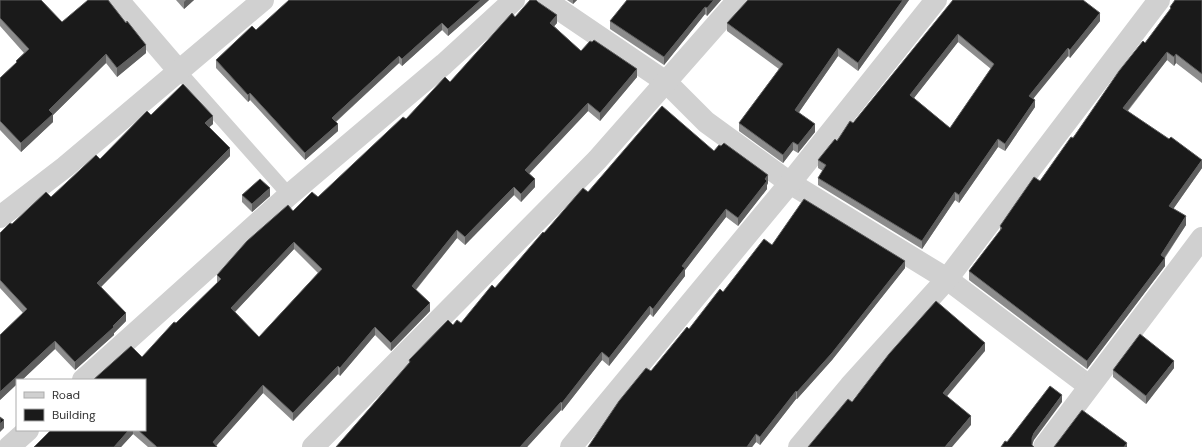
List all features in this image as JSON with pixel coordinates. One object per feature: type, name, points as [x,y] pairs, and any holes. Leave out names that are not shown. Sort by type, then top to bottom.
[{"type":"street","points":[[118,0],[178,70]]},
{"type":"street","points":[[0,217],[65,167],[178,70],[263,0]]},
{"type":"street","points":[[84,379],[289,195],[444,64],[514,0]]},
{"type":"street","points":[[546,0],[666,82],[706,122],[790,183],[947,279],[1089,386]]},
{"type":"street","points":[[313,447],[597,160],[738,0]]},
{"type":"street","points":[[571,447],[790,183],[936,0]]},
{"type":"street","points":[[799,447],[850,386],[947,279],[1159,0]]},
{"type":"street","points":[[1044,447],[1202,238]]},
{"type":"street","points":[[9,447],[27,431]]},
{"type":"lane","points":[[178,70],[289,195]]},
{"type":"building","points":[[0,0],[41,0],[62,22],[88,0],[108,0],[146,45],[117,68],[106,54],[49,110],[53,114],[21,143],[0,121],[0,78],[29,49],[0,18]]},
{"type":"building","points":[[289,0],[481,0],[448,29],[442,23],[402,59],[399,56],[332,118],[338,124],[305,153],[250,93],[248,95],[216,60],[252,26],[256,30]]},
{"type":"building","points":[[530,0],[536,0],[557,15],[550,23],[581,51],[590,41],[592,42],[594,40],[637,69],[600,113],[588,103],[525,170],[535,179],[521,194],[514,187],[465,237],[457,230],[412,286],[430,303],[391,343],[375,327],[340,368],[338,366],[293,413],[263,385],[213,442],[217,447],[157,447],[139,431],[146,431],[146,379],[94,379],[131,346],[142,357],[174,322],[176,323],[221,279],[217,275],[247,241],[288,205],[293,211],[312,192],[318,197],[403,117],[406,119],[445,77],[450,82],[512,13],[515,17]],"holes":[[[294,242],[322,269],[259,337],[231,308]]]},
{"type":"building","points":[[627,0],[714,0],[707,8],[705,7],[664,57],[610,21]]},
{"type":"building","points":[[748,0],[903,0],[858,63],[838,48],[795,110],[815,124],[798,145],[793,142],[783,155],[739,123],[783,64],[727,23]]},
{"type":"building","points":[[953,0],[1083,0],[1100,13],[1070,50],[1068,48],[1029,96],[1035,100],[1005,144],[998,139],[959,195],[955,192],[922,241],[818,178],[826,165],[818,160],[835,139],[837,141],[850,121],[853,123]],"holes":[[[958,34],[994,64],[950,128],[910,95]]]},
{"type":"building","points":[[1175,0],[1202,0],[1202,74],[1176,54],[1174,57],[1167,52],[1123,108],[1169,139],[1171,137],[1202,160],[1169,206],[1186,216],[1161,255],[1165,258],[1087,361],[969,271],[1002,228],[1000,226],[1034,177],[1040,181],[1071,137],[1073,138],[1119,71],[1143,41],[1145,43],[1171,8],[1170,7]]},
{"type":"building","points":[[183,84],[213,116],[205,123],[230,148],[97,283],[126,313],[113,326],[114,327],[75,362],[55,341],[0,392],[0,335],[27,309],[0,280],[0,233],[10,223],[12,224],[46,192],[51,197],[96,155],[100,159],[147,111],[151,115]]},
{"type":"building","points":[[662,106],[714,151],[719,145],[721,146],[724,143],[768,175],[765,179],[767,181],[738,218],[726,209],[682,266],[685,268],[653,309],[650,306],[609,358],[602,352],[562,403],[561,402],[520,447],[336,447],[410,362],[409,360],[448,320],[453,325],[457,320],[461,323],[492,285],[495,288],[583,188],[588,192]]},
{"type":"building","points":[[260,179],[270,188],[252,204],[242,195]]},
{"type":"building","points":[[804,199],[905,261],[832,353],[797,392],[796,391],[760,437],[756,434],[747,447],[588,447],[619,401],[646,368],[651,371],[687,327],[689,329],[720,289],[723,292],[764,239],[772,245]]},
{"type":"building","points":[[936,301],[985,343],[943,393],[971,416],[945,447],[808,447],[848,399],[852,402],[889,354]]},
{"type":"building","points":[[1140,334],[1174,361],[1146,396],[1113,370]]},
{"type":"building","points":[[1050,386],[1062,395],[1034,433],[1032,445],[1034,447],[1001,447],[1005,441],[1007,442]]},
{"type":"building","points":[[1082,410],[1127,443],[1124,447],[1054,447]]},
{"type":"building","points":[[0,417],[4,420],[0,424]]},
{"type":"building","points":[[50,431],[128,431],[114,447],[34,447]]}]
